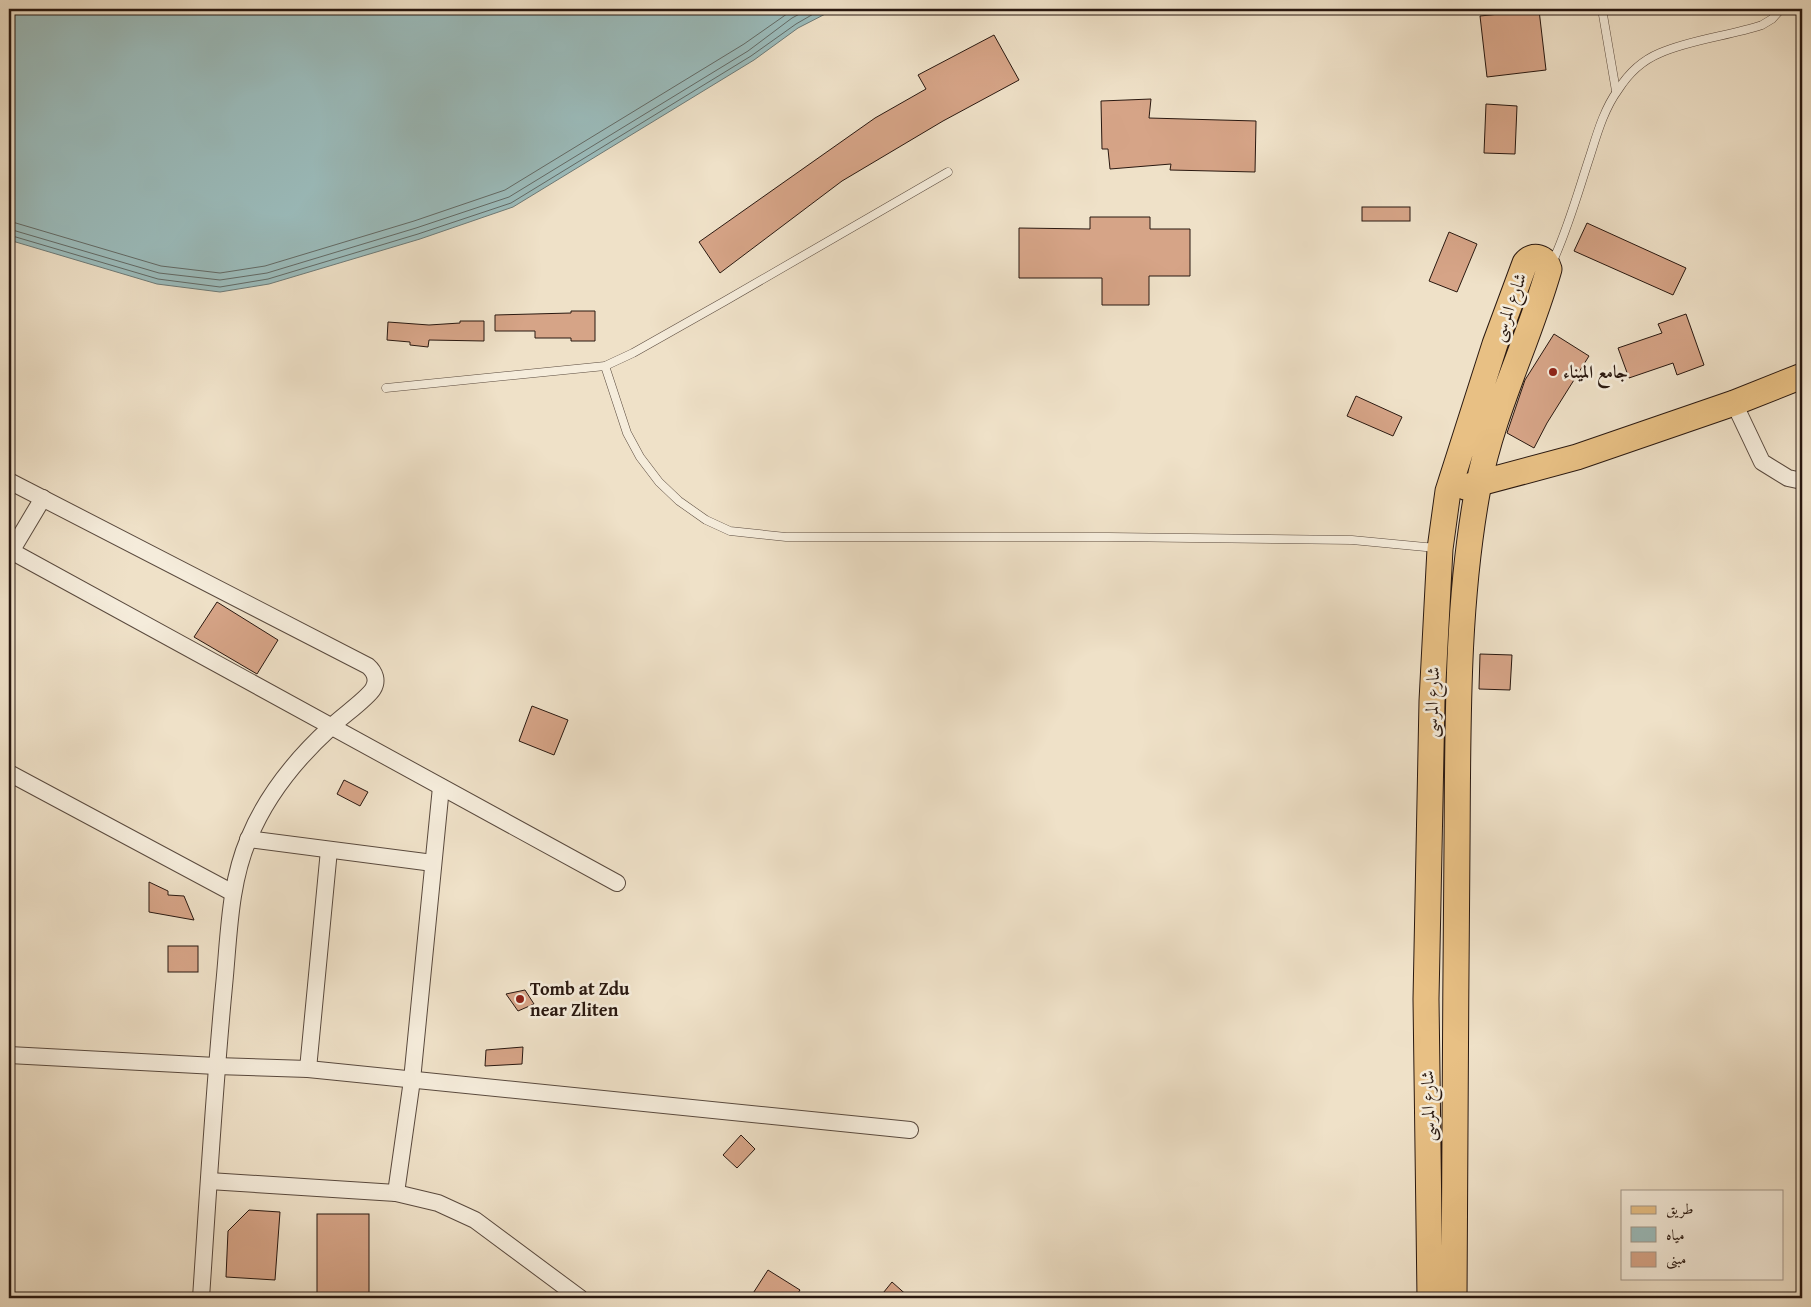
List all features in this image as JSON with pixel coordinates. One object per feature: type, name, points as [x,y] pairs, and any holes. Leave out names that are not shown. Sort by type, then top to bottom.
[{"type":"main road","name":"شارع المرسى","points":[[1430,1298],[1426,990],[1432,701],[1440,549],[1448,491],[1495,344],[1525,263],[1532,257],[1542,258],[1549,269],[1492,430],[1478,485],[1469,541],[1461,624],[1454,1298]]},
{"type":"main road","points":[[1448,491],[1478,485],[1577,457],[1734,403],[1802,376]]},
{"type":"street","points":[[1734,403],[1762,462],[1788,478],[1802,481]]},
{"type":"street","points":[[9,481],[368,666],[372,669],[376,679],[372,691],[331,727],[285,774],[258,817],[242,857],[233,893],[216,1066],[201,1298]]},
{"type":"street","points":[[43,498],[10,553],[617,883]]},
{"type":"street","points":[[9,773],[233,893]]},
{"type":"street","points":[[396,1193],[412,1080],[441,786]]},
{"type":"street","points":[[248,839],[433,864]]},
{"type":"street","points":[[308,1069],[329,850]]},
{"type":"street","points":[[9,1056],[308,1069],[910,1130]]},
{"type":"street","points":[[209,1181],[396,1193],[438,1203],[474,1220],[580,1298]]},
{"type":"lane","points":[[1602,9],[1616,91]]},
{"type":"lane","points":[[1549,269],[1562,242],[1600,127],[1616,91],[1628,76],[1642,63],[1659,53],[1762,25],[1781,9]]},
{"type":"lane","points":[[386,388],[605,366],[633,353],[725,301],[948,172]]},
{"type":"lane","points":[[605,366],[628,433],[640,457],[660,482],[679,501],[706,520],[730,531],[786,537],[1109,537],[1352,540],[1440,549]]},
{"type":"water","points":[[9,9],[835,9],[798,28],[754,60],[513,207],[420,239],[269,284],[220,292],[157,284],[9,240]]},
{"type":"building","points":[[1539,10],[1546,70],[1487,77],[1480,16]]},
{"type":"building","points":[[994,35],[1019,80],[943,121],[842,181],[720,273],[699,242],[875,118],[926,89],[918,75]]},
{"type":"building","points":[[1151,99],[1149,118],[1256,121],[1255,172],[1170,170],[1171,164],[1110,169],[1108,149],[1102,149],[1101,101]]},
{"type":"building","points":[[1486,104],[1517,106],[1515,154],[1484,153]]},
{"type":"building","points":[[1362,207],[1410,207],[1410,221],[1362,221]]},
{"type":"building","points":[[1090,217],[1150,217],[1150,229],[1190,229],[1190,276],[1149,276],[1149,305],[1102,305],[1102,278],[1019,278],[1019,228],[1090,229]]},
{"type":"building","points":[[1587,223],[1686,268],[1673,295],[1574,251]]},
{"type":"building","points":[[1449,232],[1477,244],[1457,292],[1429,281]]},
{"type":"building","points":[[571,311],[595,311],[595,341],[571,341],[571,338],[535,338],[535,331],[495,331],[495,315],[571,313]]},
{"type":"building","points":[[1686,314],[1704,365],[1677,375],[1673,363],[1629,378],[1618,348],[1662,333],[1658,324]]},
{"type":"building","points":[[460,321],[484,321],[484,341],[429,340],[428,347],[410,345],[410,342],[387,340],[388,322],[429,325],[460,323]]},
{"type":"building","points":[[1554,334],[1589,356],[1547,423],[1534,448],[1507,433],[1525,380]]},
{"type":"building","points":[[1356,396],[1402,417],[1393,436],[1347,416]]},
{"type":"building","points":[[217,602],[278,640],[257,674],[194,637]]},
{"type":"building","points":[[1480,654],[1512,655],[1510,690],[1479,689]]},
{"type":"building","points":[[532,706],[568,720],[554,755],[519,741]]},
{"type":"building","points":[[344,780],[368,792],[360,806],[337,794]]},
{"type":"building","points":[[149,882],[168,891],[168,895],[184,896],[194,920],[149,912]]},
{"type":"building","points":[[168,946],[198,946],[198,972],[168,972]]},
{"type":"building","name":"Tomb at Zdu near Zliten","points":[[525,990],[534,1004],[518,1011],[506,994]]},
{"type":"building","points":[[523,1047],[522,1064],[485,1066],[486,1050]]},
{"type":"building","points":[[741,1135],[755,1149],[737,1168],[723,1155]]},
{"type":"building","points":[[249,1210],[280,1212],[275,1280],[226,1277],[228,1231]]},
{"type":"building","points":[[317,1214],[369,1214],[369,1296],[317,1296]]},
{"type":"building","points":[[768,1270],[800,1290],[795,1298],[750,1298]]},
{"type":"building","points":[[892,1282],[910,1298],[879,1298]]},
{"type":"place","name":"جامع الميناء","points":[[1553,372]]},
{"type":"place","name":"Tomb at Zdu near Zliten","points":[[520,999]]}]
